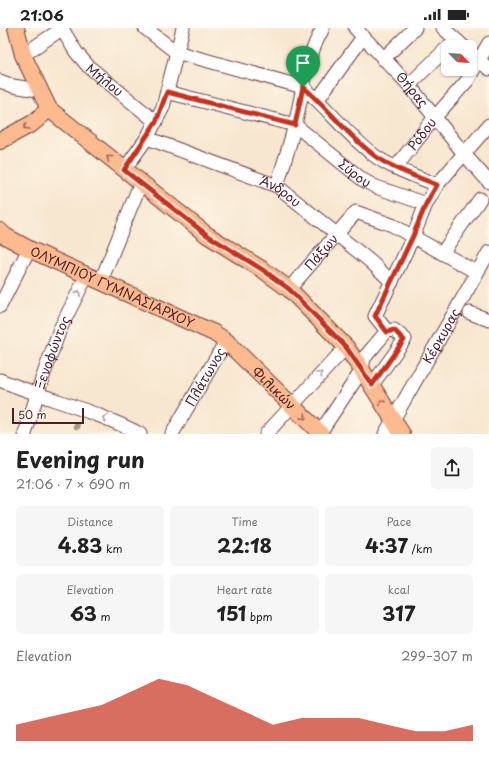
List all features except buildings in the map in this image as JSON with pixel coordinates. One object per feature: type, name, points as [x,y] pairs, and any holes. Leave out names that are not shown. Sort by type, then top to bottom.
[{"type":"main road","points":[[16,28],[23,54],[38,90],[49,109],[207,235],[263,270],[289,289],[346,347],[372,385],[394,430]]},
{"type":"main road","points":[[0,141],[33,122],[49,109]]},
{"type":"main road","name":"ΟΛΥΜΠΙΟΥ ΓΥΜΝΑΣΙΑΡΧΟΥ","points":[[0,231],[5,236],[29,249],[148,304],[198,325],[226,341]]},
{"type":"main road","name":"Φιλικών","points":[[226,341],[292,404],[320,434]]},
{"type":"street","points":[[23,54],[63,28]]},
{"type":"street","name":"Μήλου","points":[[63,28],[76,52],[88,66],[156,122]]},
{"type":"street","points":[[145,28],[176,52],[303,87],[318,99],[356,140],[376,157],[437,185]]},
{"type":"street","points":[[124,170],[147,138],[156,122],[167,92],[183,28]]},
{"type":"street","points":[[278,186],[295,125],[308,58],[313,45],[323,28]]},
{"type":"street","points":[[383,59],[415,28]]},
{"type":"street","points":[[443,28],[451,40]]},
{"type":"street","points":[[318,99],[359,33]]},
{"type":"street","name":"Θήρας","points":[[359,33],[408,85],[489,182]]},
{"type":"street","name":"Ρόδου","points":[[396,167],[435,117],[467,81],[480,61],[489,43]]},
{"type":"street","points":[[408,85],[441,56]]},
{"type":"street","points":[[0,81],[13,86],[38,90]]},
{"type":"street","points":[[167,92],[295,125]]},
{"type":"street","name":"Σύρου","points":[[295,125],[363,180],[376,187],[426,204]]},
{"type":"street","points":[[387,332],[375,316],[413,236],[426,204],[437,185],[465,155],[489,125]]},
{"type":"street","name":"Άνδρου","points":[[147,138],[278,186],[392,282]]},
{"type":"street","name":"Ξενοφώντος","points":[[25,434],[60,329],[94,278],[141,182]]},
{"type":"street","points":[[442,253],[480,199]]},
{"type":"street","name":"Πάξων","points":[[289,289],[337,235],[353,214],[359,212],[392,225],[413,236]]},
{"type":"street","points":[[413,236],[476,272]]},
{"type":"street","points":[[0,306],[4,288],[29,249]]},
{"type":"street","name":"Κέρκυρας","points":[[394,430],[476,272],[489,252]]},
{"type":"street","points":[[470,314],[489,320]]},
{"type":"street","points":[[320,434],[362,370],[364,358],[387,332],[394,330],[404,340],[372,385]]},
{"type":"street","name":"Πλάτωνος","points":[[172,434],[226,341]]},
{"type":"street","points":[[266,434],[346,347]]},
{"type":"street","points":[[0,380],[37,395],[122,424],[140,434]]},
{"type":"route","points":[[303,87],[318,99],[356,140],[376,157],[437,185],[426,204],[413,236],[375,316],[387,332],[394,330],[404,340],[372,385],[346,347],[289,289],[263,270],[226,249],[124,170],[147,138],[156,122],[163,107],[167,92],[295,125],[303,87]]}]
